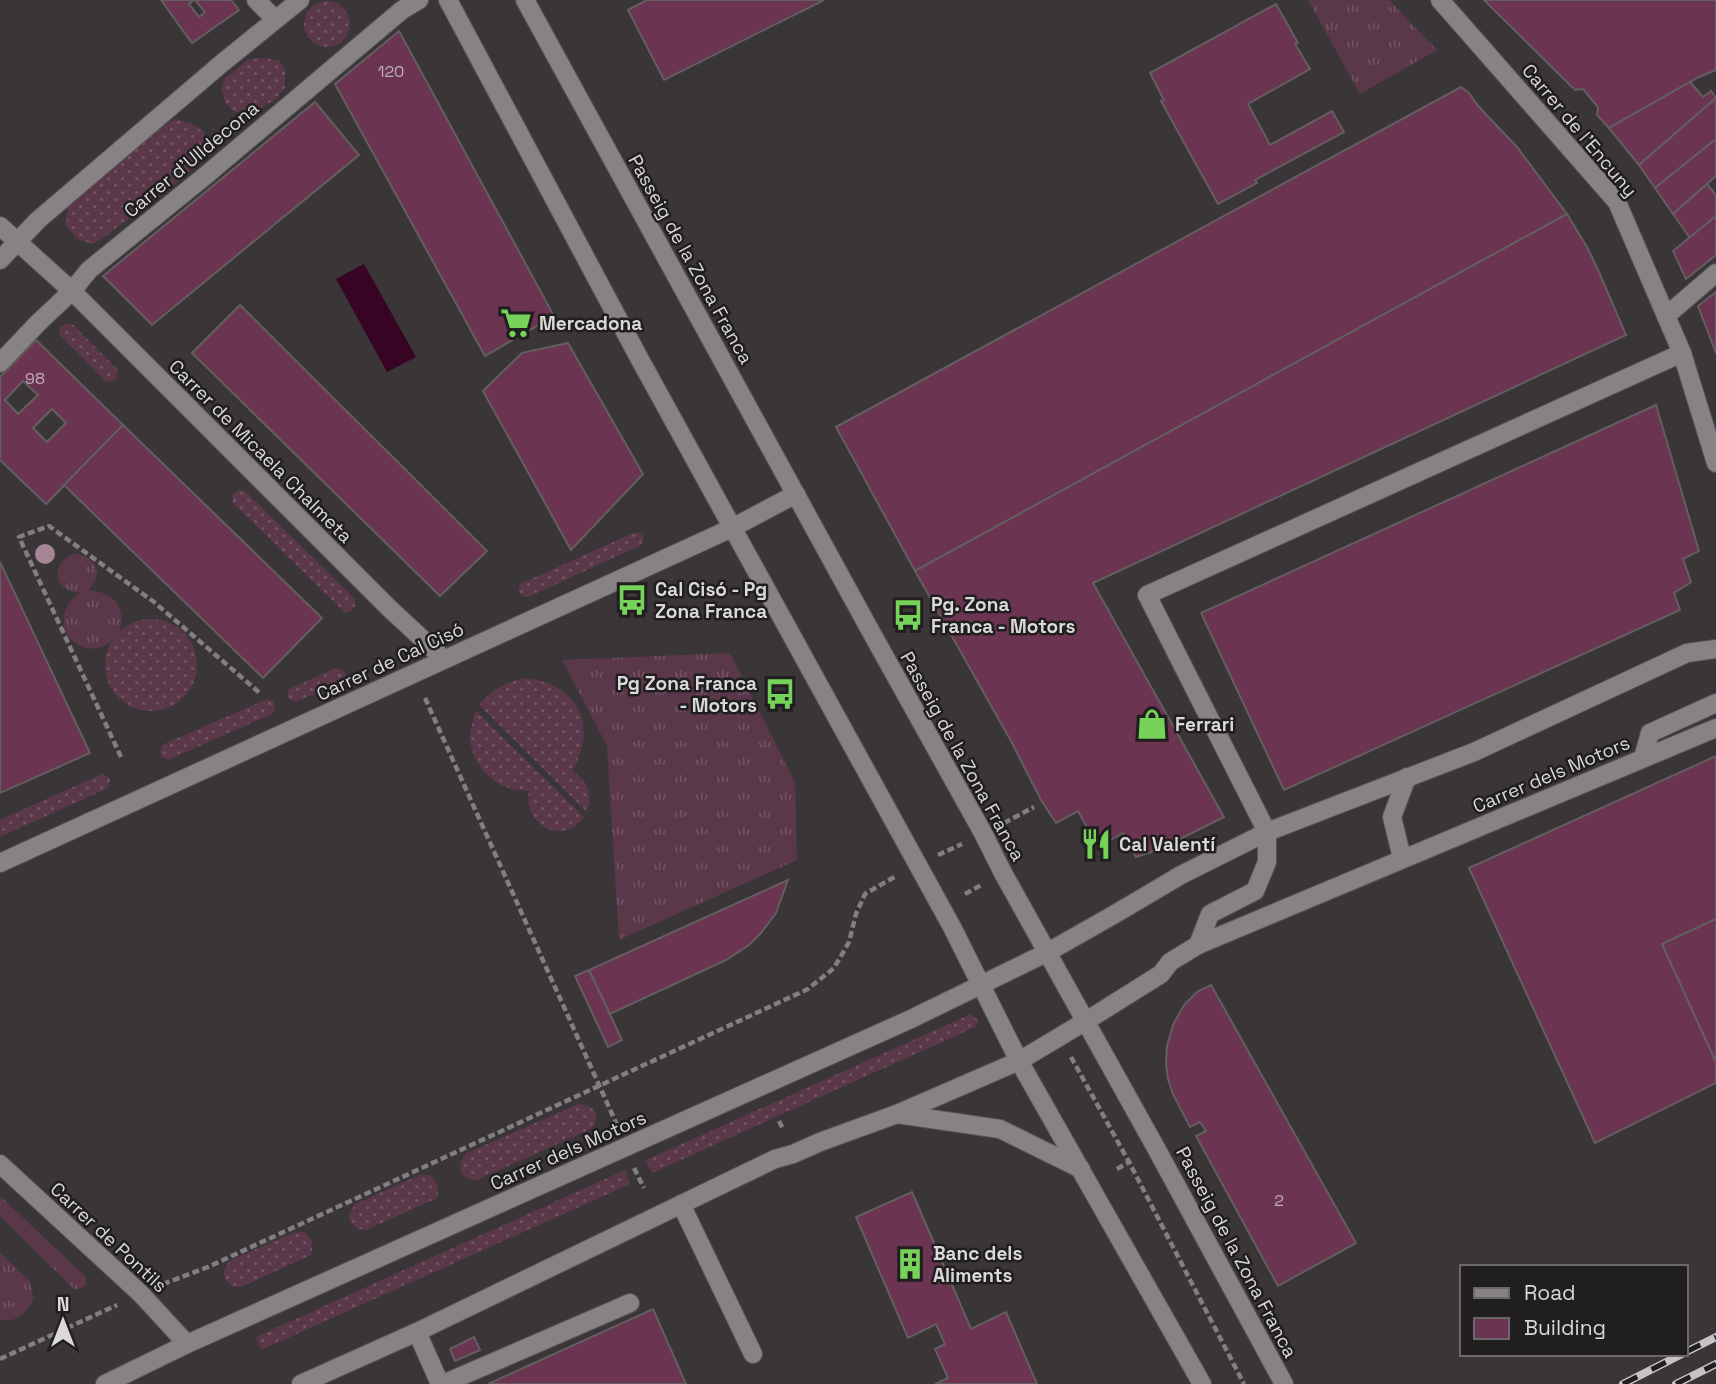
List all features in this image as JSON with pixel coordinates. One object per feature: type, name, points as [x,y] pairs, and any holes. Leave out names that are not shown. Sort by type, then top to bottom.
[{"type":"street","points":[[256,0],[275,19]]},
{"type":"street","points":[[0,260],[38,220],[300,0]]},
{"type":"street","name":"Carrer d'Ulldecona","points":[[0,363],[72,291],[89,270],[402,10],[419,0]]},
{"type":"street","points":[[448,0],[732,528],[912,853],[1019,1061],[1202,1384]]},
{"type":"street","name":"Passeig de la Zona Franca","points":[[525,0],[1284,1384]]},
{"type":"street","name":"Carrer de l'Encuny","points":[[1440,0],[1617,202],[1682,354],[1716,463]]},
{"type":"street","name":"Carrer de Micaela Chalmeta","points":[[0,226],[72,291],[389,608],[444,659]]},
{"type":"street","points":[[1666,316],[1716,273]]},
{"type":"street","points":[[1198,945],[1210,914],[1255,891],[1267,862],[1267,832],[1147,595],[1682,354]]},
{"type":"street","name":"Carrer de Cal Cisó","points":[[0,863],[732,528],[796,494]]},
{"type":"street","points":[[1267,832],[1474,752],[1687,653],[1716,649]]},
{"type":"street","points":[[1643,758],[1650,733],[1716,704]]},
{"type":"street","name":"Carrer dels Motors","points":[[1019,1061],[1161,974],[1170,961],[1198,945],[1716,728]]},
{"type":"street","points":[[1402,858],[1392,817],[1408,777]]},
{"type":"street","name":"Carrer dels Motors","points":[[105,1384],[187,1344],[982,985],[1048,952],[1181,875],[1267,832]]},
{"type":"street","points":[[301,1384],[417,1332],[775,1159],[897,1114],[1019,1061]]},
{"type":"street","points":[[897,1114],[1000,1129],[1081,1169]]},
{"type":"street","name":"Carrer de Pontils","points":[[0,1164],[141,1294],[187,1344]]},
{"type":"street","points":[[681,1204],[753,1354]]},
{"type":"street","points":[[417,1332],[442,1384],[630,1303]]},
{"type":"path","points":[[121,757],[19,537],[49,526],[154,602],[261,695]]},
{"type":"path","name":"Carrer dels Motors","points":[[425,698],[618,1129]]},
{"type":"path","points":[[1010,820],[1034,807]]},
{"type":"path","points":[[152,1288],[208,1267],[808,989],[834,968],[849,942],[856,914],[865,894],[901,873]]},
{"type":"path","points":[[965,894],[985,883]]},
{"type":"path","points":[[1060,1037],[1129,1162],[1244,1384]]},
{"type":"path","points":[[779,1121],[783,1129]]},
{"type":"path","points":[[1117,1169],[1129,1162]]},
{"type":"path","points":[[634,1168],[644,1188]]},
{"type":"path","points":[[0,1359],[126,1300]]},
{"type":"green space","points":[[1308,0],[1389,0],[1437,50],[1360,94]]},
{"type":"green space","points":[[327,1],[343,8],[350,24],[343,40],[327,47],[311,40],[304,24],[311,8]]},
{"type":"green space","points":[[249,59],[280,61],[285,71],[285,88],[276,99],[252,114],[234,112],[225,102],[221,88],[225,78]]},
{"type":"green space","points":[[174,119],[191,123],[204,132],[207,153],[185,176],[102,239],[92,244],[77,239],[66,225],[68,205]]},
{"type":"green space","points":[[72,324],[118,370],[114,381],[106,382],[60,335],[61,326]]},
{"type":"green space","points":[[240,490],[245,491],[355,599],[355,607],[351,611],[344,612],[233,503],[233,495]]},
{"type":"green space","points":[[633,533],[640,533],[644,538],[641,545],[528,597],[522,596],[518,590],[520,584]]},
{"type":"green space","points":[[73,554],[87,557],[96,566],[96,578],[88,590],[108,595],[117,604],[122,616],[115,638],[96,648],[82,647],[75,643],[69,637],[64,624],[69,603],[80,593],[65,588],[60,583],[58,571],[65,559]]},
{"type":"green space","points":[[151,619],[169,623],[184,632],[193,647],[197,665],[193,683],[184,698],[169,707],[151,711],[133,707],[118,698],[109,683],[105,665],[109,647],[118,632],[133,623]]},
{"type":"green space","points":[[730,653],[795,782],[797,860],[619,940],[607,746],[562,660]]},
{"type":"green space","points":[[336,668],[342,669],[346,675],[344,681],[296,702],[289,699],[289,689]]},
{"type":"green space","points":[[527,678],[559,689],[571,698],[579,710],[584,738],[572,771],[588,788],[587,812],[479,705],[500,687]]},
{"type":"green space","points":[[267,699],[274,702],[272,714],[168,760],[161,756],[162,745]]},
{"type":"green space","points":[[476,711],[584,817],[575,826],[556,831],[546,828],[532,814],[529,791],[509,788],[484,772],[471,745],[471,728]]},
{"type":"green space","points":[[102,774],[109,777],[108,788],[0,837],[0,820]]},
{"type":"green space","points":[[971,1014],[979,1021],[975,1027],[652,1173],[646,1160]]},
{"type":"green space","points":[[578,1104],[588,1106],[595,1112],[595,1124],[591,1129],[477,1180],[468,1179],[461,1173],[460,1164],[465,1154]]},
{"type":"green space","points":[[625,1170],[630,1184],[261,1350],[256,1337]]},
{"type":"green space","points":[[420,1175],[430,1175],[435,1180],[437,1198],[366,1230],[358,1229],[350,1222],[349,1214],[355,1204]]},
{"type":"green space","points":[[0,1196],[86,1277],[86,1285],[74,1289],[0,1216]]},
{"type":"green space","points":[[295,1232],[305,1232],[310,1237],[313,1245],[311,1255],[241,1287],[232,1286],[225,1279],[224,1271],[229,1261]]},
{"type":"green space","points":[[0,1253],[29,1280],[34,1299],[24,1312],[11,1320],[0,1319]]},
{"type":"shaded area","points":[[364,264],[416,357],[387,372],[336,279]]},
{"type":"building","points":[[161,0],[194,0],[189,4],[199,17],[205,12],[195,0],[231,0],[239,10],[192,43]]},
{"type":"building","points":[[647,0],[824,0],[664,80],[628,10]]},
{"type":"building","points":[[1484,0],[1716,0],[1716,70],[1609,128],[1597,115],[1598,107],[1583,89],[1575,90]]},
{"type":"building","points":[[1276,4],[1310,69],[1248,104],[1270,145],[1332,111],[1344,132],[1255,180],[1257,183],[1218,204],[1161,101],[1164,100],[1150,73]]},
{"type":"building","points":[[399,31],[554,316],[485,356],[335,84]]},
{"type":"building","points":[[1690,82],[1703,97],[1711,91],[1716,98],[1639,165],[1609,128]]},
{"type":"building","points":[[1461,87],[1517,147],[1567,214],[915,571],[836,427]]},
{"type":"building","points":[[1716,98],[1716,139],[1655,188],[1639,165]]},
{"type":"building","points":[[315,102],[359,155],[152,325],[103,276]]},
{"type":"building","points":[[1716,139],[1716,176],[1673,214],[1655,188]]},
{"type":"building","points":[[1707,184],[1716,195],[1716,216],[1690,238],[1673,214]]},
{"type":"building","points":[[1567,214],[1587,247],[1626,335],[1093,583],[1224,817],[1160,849],[1136,857],[1123,833],[1098,847],[1078,811],[1056,823],[915,571]]},
{"type":"building","points":[[1716,216],[1716,255],[1686,279],[1673,251]]},
{"type":"building","points":[[1716,292],[1716,353],[1698,306]]},
{"type":"building","points":[[240,305],[487,551],[440,596],[192,353]]},
{"type":"building","points":[[36,340],[123,425],[46,504],[0,460],[0,377]],"holes":[[[23,381],[38,395],[18,414],[5,400]],[[52,409],[66,423],[47,442],[33,428]]]},
{"type":"building","points":[[568,343],[643,474],[571,550],[483,391],[522,353]]},
{"type":"building","points":[[1656,405],[1699,551],[1683,559],[1691,582],[1674,593],[1680,610],[1284,790],[1201,613]]},
{"type":"building","points":[[123,425],[322,618],[263,678],[64,485]]},
{"type":"building","points":[[0,562],[90,753],[0,793]]},
{"type":"building","points":[[1716,756],[1716,919],[1662,944],[1716,1062],[1716,1083],[1595,1143],[1469,868]]},
{"type":"building","points":[[788,880],[776,913],[749,945],[726,960],[610,1014],[589,970]]},
{"type":"building","points":[[1716,919],[1716,1062],[1662,944]]},
{"type":"building","points":[[589,970],[622,1040],[608,1047],[575,976]]},
{"type":"building","points":[[1211,985],[1356,1243],[1278,1286],[1196,1136],[1206,1131],[1200,1122],[1190,1127],[1168,1079],[1167,1046],[1173,1025],[1184,1005],[1198,991]]},
{"type":"building","name":"Banc dels Aliments","points":[[912,1192],[971,1329],[1006,1312],[1037,1384],[935,1384],[948,1378],[935,1349],[945,1344],[936,1324],[908,1338],[856,1217]]},
{"type":"building","points":[[653,1309],[686,1384],[488,1384]]},
{"type":"building","points":[[474,1337],[480,1350],[455,1361],[450,1349]]},
{"type":"railway","points":[[1688,1351],[1716,1337]]},
{"type":"railway","points":[[1623,1384],[1678,1356]]},
{"type":"railway","points":[[1676,1384],[1716,1364]]},
{"type":"place","name":"Mercadona","points":[[516,323]]},
{"type":"place","name":"Cal Cisó - Pg Zona Franca","points":[[632,600]]},
{"type":"place","name":"Pg. Zona Franca - Motors","points":[[908,615]]},
{"type":"place","name":"Pg Zona Franca - Motors","points":[[780,694]]},
{"type":"place","name":"Ferrari","points":[[1152,724]]},
{"type":"place","name":"Cal Valentí","points":[[1096,844]]},
{"type":"place","name":"Banc dels Aliments","points":[[910,1264]]}]
